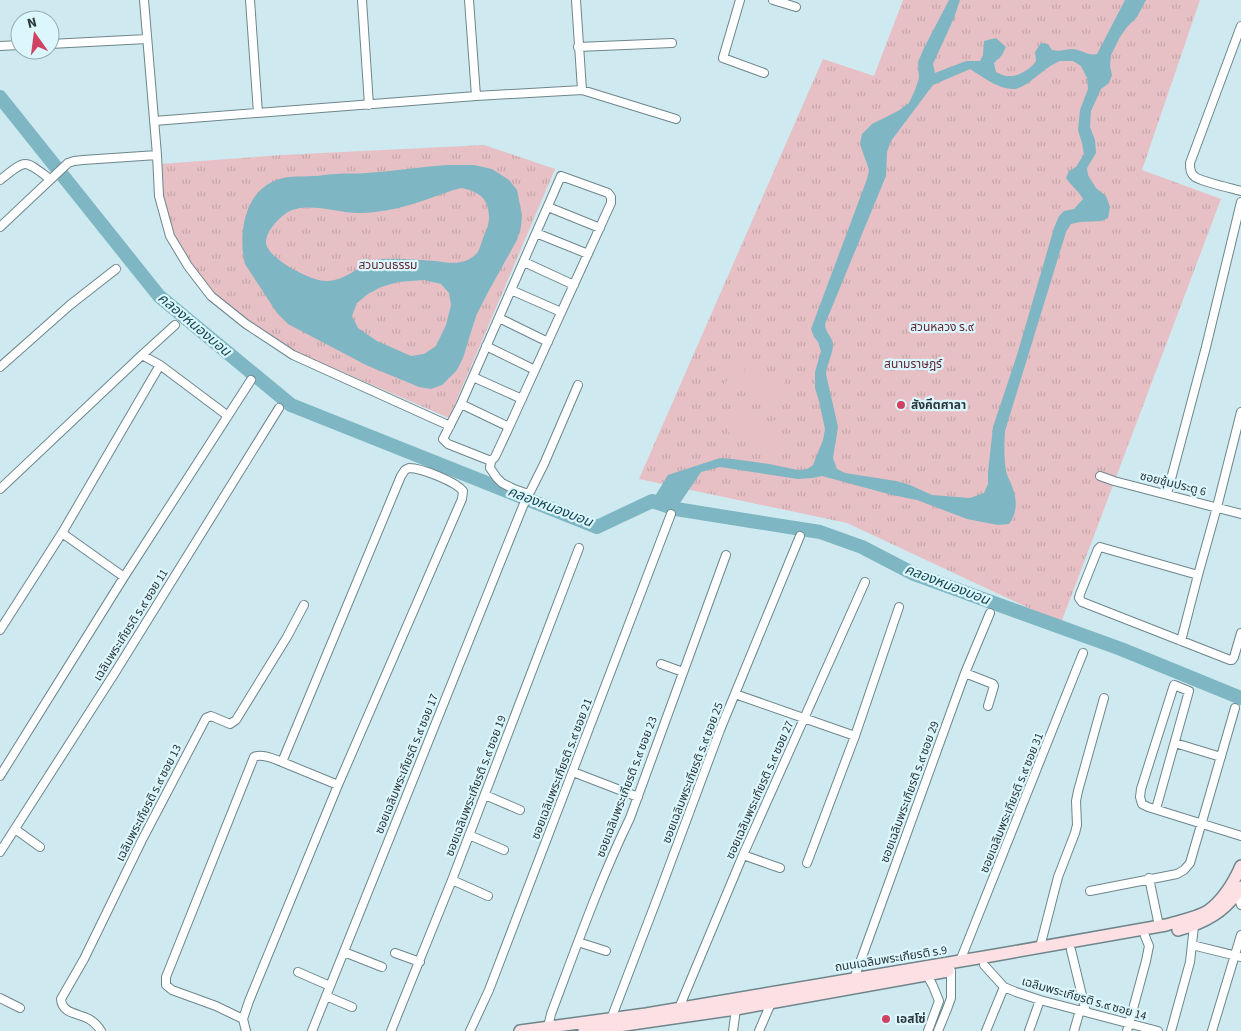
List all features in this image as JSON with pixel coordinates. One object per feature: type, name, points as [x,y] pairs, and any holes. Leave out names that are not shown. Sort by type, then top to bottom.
[{"type":"main road","name":"ถนนเฉลิมพระเกียรติ ร.9","points":[[584,1031],[679,1008],[960,961],[1189,919],[1208,911],[1225,894],[1236,878],[1241,866]]},
{"type":"main road","name":"ถนนเฉลิมพระเกียรติ ร.9","points":[[520,1031],[548,1027],[613,1025],[736,1009],[1145,936],[1194,926],[1224,908],[1239,890]]},
{"type":"street","points":[[144,0],[159,196],[170,236],[188,266],[211,296],[246,324],[293,355],[450,426]]},
{"type":"street","points":[[250,0],[258,113]]},
{"type":"street","points":[[362,0],[369,105]]},
{"type":"street","points":[[469,0],[476,96]]},
{"type":"street","points":[[576,0],[582,90]]},
{"type":"street","points":[[740,0],[723,58],[764,73]]},
{"type":"street","points":[[773,0],[796,7]]},
{"type":"street","points":[[1241,26],[1190,163],[1191,171],[1195,176],[1241,192]]},
{"type":"street","points":[[60,43],[147,39]]},
{"type":"street","points":[[578,47],[672,43]]},
{"type":"street","points":[[154,121],[476,96],[582,90],[676,119]]},
{"type":"street","points":[[0,227],[50,179],[74,161],[157,155]]},
{"type":"street","points":[[0,180],[24,163],[30,164],[50,179]]},
{"type":"street","points":[[491,461],[448,444],[443,439],[461,404],[562,176],[608,194],[611,202],[522,399],[495,457],[489,465],[491,471],[502,483],[528,495]]},
{"type":"street","points":[[1167,494],[1206,347],[1241,202]]},
{"type":"street","points":[[548,207],[600,228]]},
{"type":"street","points":[[536,233],[588,254]]},
{"type":"street","points":[[524,262],[574,285]]},
{"type":"street","points":[[0,367],[70,305],[116,269]]},
{"type":"street","points":[[511,290],[561,312]]},
{"type":"street","points":[[499,318],[548,342]]},
{"type":"street","points":[[0,489],[175,325]]},
{"type":"street","points":[[486,346],[535,370]]},
{"type":"street","points":[[142,355],[160,365],[228,416]]},
{"type":"street","points":[[0,630],[62,533],[160,365]]},
{"type":"street","points":[[473,376],[522,399]]},
{"type":"street","points":[[0,776],[124,577],[251,380]]},
{"type":"street","name":"ซอยเฉลิมพระเกียรติ ร.๙ ซอย 17","points":[[312,1031],[523,506],[544,464],[578,386]]},
{"type":"street","points":[[461,404],[509,427]]},
{"type":"street","name":"เฉลิมพระเกียรติ ร.๙ ซอย 11","points":[[0,852],[116,671],[279,408]]},
{"type":"street","points":[[1181,641],[1241,412]]},
{"type":"street","points":[[246,1031],[243,1019],[252,992],[338,785],[464,494],[462,489],[423,470],[409,468],[401,476],[282,762]]},
{"type":"street","name":"ซอยซุ้มประตู 6","points":[[1100,476],[1241,514]]},
{"type":"street","name":"ซอยเฉลิมพระเกียรติ ร.๙ ซอย 21","points":[[470,1031],[489,990],[671,514]]},
{"type":"street","points":[[62,533],[124,577]]},
{"type":"street","name":"ซอยเฉลิมพระเกียรติ ร.๙ ซอย 25","points":[[613,1025],[660,891],[720,730],[800,536]]},
{"type":"street","points":[[1198,575],[1103,547],[1098,549],[1079,598],[1082,602],[1230,660],[1234,657],[1241,633]]},
{"type":"street","name":"ซอยเฉลิมพระเกียรติ ร.๙ ซอย 19","points":[[391,1031],[452,880],[579,548]]},
{"type":"street","name":"ซอยเฉลิมพระเกียรติ ร.๙ ซอย 23","points":[[548,1027],[578,942],[638,797],[726,556]]},
{"type":"street","name":"ซอยเฉลิมพระเกียรติ ร.๙ ซอย 27","points":[[679,1008],[743,855],[865,582]]},
{"type":"street","name":"เฉลิมพระเกียรติ ร.๙ ซอย 13","points":[[100,1031],[88,1018],[66,1010],[61,999],[84,959],[142,840],[206,718],[211,716],[230,724],[236,720],[287,637],[304,605]]},
{"type":"street","points":[[808,863],[855,736],[899,607]]},
{"type":"street","name":"ซอยเฉลิมพระเกียรติ ร.๙ ซอย 29","points":[[854,979],[965,673],[990,613]]},
{"type":"street","name":"ซอยเฉลิมพระเกียรติ ร.๙ ซอย 31","points":[[960,961],[1084,653]]},
{"type":"street","points":[[661,664],[683,672]]},
{"type":"street","points":[[965,673],[993,684],[988,706]]},
{"type":"street","points":[[1156,809],[1189,690],[1174,685],[1141,789],[1140,797],[1142,804],[1156,809],[1241,836]]},
{"type":"street","points":[[735,694],[855,736]]},
{"type":"street","points":[[1040,947],[1058,877],[1075,833],[1078,791],[1104,698]]},
{"type":"street","points":[[1090,891],[1148,878],[1172,875],[1184,870],[1190,863],[1235,708]]},
{"type":"street","points":[[1175,743],[1221,756]]},
{"type":"street","points":[[243,1019],[216,1006],[172,990],[166,984],[166,977],[254,758],[257,755],[261,755],[338,785]]},
{"type":"street","points":[[573,772],[638,797]]},
{"type":"street","points":[[485,795],[520,810]]},
{"type":"street","points":[[15,829],[40,847]]},
{"type":"street","points":[[469,835],[504,850]]},
{"type":"street","points":[[743,855],[780,868]]},
{"type":"street","points":[[1148,878],[1159,926]]},
{"type":"street","points":[[452,880],[488,896]]},
{"type":"street","points":[[1239,890],[1241,905]]},
{"type":"street","points":[[1171,1031],[1190,962],[1194,926]]},
{"type":"street","points":[[1212,1031],[1238,956],[1241,935]]},
{"type":"street","points":[[1128,1027],[1146,961],[1148,946],[1145,936]]},
{"type":"street","points":[[578,942],[606,952]]},
{"type":"street","points":[[1192,945],[1238,956]]},
{"type":"street","points":[[1071,950],[1083,1011],[1074,1031]]},
{"type":"street","points":[[344,952],[382,967]]},
{"type":"street","points":[[395,953],[420,962]]},
{"type":"street","name":"เฉลิมพระเกียรติ ร.๙ ซอย 14","points":[[984,965],[1004,986],[1016,992],[1083,1011],[1128,1027],[1158,1031]]},
{"type":"street","points":[[938,1031],[951,998],[951,971]]},
{"type":"street","points":[[298,972],[330,986]]},
{"type":"street","points":[[927,975],[939,1001],[928,1031]]},
{"type":"street","points":[[986,1031],[1004,986]]},
{"type":"street","points":[[326,996],[352,1007]]},
{"type":"street","points":[[0,998],[20,1008]]},
{"type":"street","points":[[1029,1031],[1040,1000]]},
{"type":"street","points":[[939,1001],[949,1003]]},
{"type":"street","points":[[759,1031],[771,1003]]},
{"type":"street","points":[[733,1031],[736,1009]]},
{"type":"green space","name":"สวนหลวง ร.๙","points":[[903,0],[1200,0],[1142,170],[1221,199],[1061,623],[847,523],[639,479],[823,59],[874,76]]},
{"type":"green space","name":"สวนวนธรรม","points":[[484,145],[555,169],[449,418],[294,351],[250,321],[214,293],[191,264],[173,234],[162,197],[160,164],[283,155]]},
{"type":"green space","points":[[736,359],[747,363],[737,390],[725,385]]},
{"type":"green space","points":[[755,366],[766,370],[756,397],[744,392]]},
{"type":"green space","points":[[774,374],[786,379],[775,405],[764,400]]},
{"type":"green space","points":[[738,406],[750,411],[740,437],[728,432]]},
{"type":"green space","points":[[755,414],[767,419],[756,445],[745,440]]},
{"type":"green space","points":[[773,420],[784,424],[774,451],[763,446]]},
{"type":"water","points":[[949,0],[960,0],[933,64],[935,73],[966,61],[980,61],[983,55],[984,41],[996,38],[1006,47],[1002,55],[994,63],[996,72],[1012,76],[1028,70],[1034,64],[1036,61],[1035,52],[1041,43],[1048,44],[1052,50],[1073,49],[1097,54],[1125,0],[1146,0],[1137,17],[1120,37],[1111,55],[1110,66],[1112,75],[1109,83],[1101,89],[1091,111],[1090,127],[1095,140],[1096,153],[1087,168],[1088,175],[1096,188],[1106,196],[1110,207],[1108,218],[1101,221],[1071,224],[1066,232],[1005,431],[1006,471],[1016,501],[1014,515],[1009,524],[998,525],[967,519],[917,500],[822,476],[798,479],[720,467],[701,472],[676,509],[652,501],[668,475],[720,458],[769,464],[798,470],[807,469],[813,465],[823,440],[825,429],[815,388],[815,372],[821,351],[811,329],[867,179],[869,170],[860,144],[862,134],[872,124],[898,111],[909,103],[919,78],[918,62]],"holes":[[[1060,61],[1073,61],[1081,66],[1087,78],[1088,89],[1080,110],[1078,130],[1084,154],[1076,167],[1069,171],[1066,178],[1083,199],[1074,209],[1064,211],[1059,216],[1054,228],[1017,355],[993,427],[988,484],[984,493],[970,498],[932,495],[896,481],[845,473],[837,469],[833,458],[838,427],[826,374],[833,343],[825,324],[886,176],[887,152],[891,141],[933,85],[970,69],[996,85],[1016,89]]]},
{"type":"water","points":[[447,165],[474,165],[492,169],[509,180],[517,190],[522,215],[517,240],[476,316],[463,358],[457,370],[442,385],[431,389],[419,387],[366,365],[288,324],[277,313],[245,264],[243,253],[242,241],[245,217],[255,196],[263,188],[282,178]],"holes":[[[461,188],[473,191],[485,200],[489,217],[478,252],[458,263],[382,259],[368,263],[342,278],[327,281],[311,278],[281,262],[273,255],[266,242],[266,238],[275,223],[292,210],[320,208],[359,213],[375,212],[409,205]],[[424,280],[441,284],[449,293],[451,305],[446,325],[436,346],[424,354],[411,356],[377,341],[358,328],[352,316],[357,303],[368,294],[381,287],[398,282]]]},
{"type":"waterway","name":"คลองหนองบอน","points":[[0,97],[159,296],[291,405],[597,527],[652,501],[676,509],[820,532],[862,547],[914,574],[1121,649],[1241,698]]},
{"type":"place","name":"สังคีตศาลา","points":[[901,405]]},
{"type":"place","name":"เอสโซ่","points":[[886,1019]]},
{"type":"park label","name":"สนามราษฎร์","points":[[913,364]]}]
